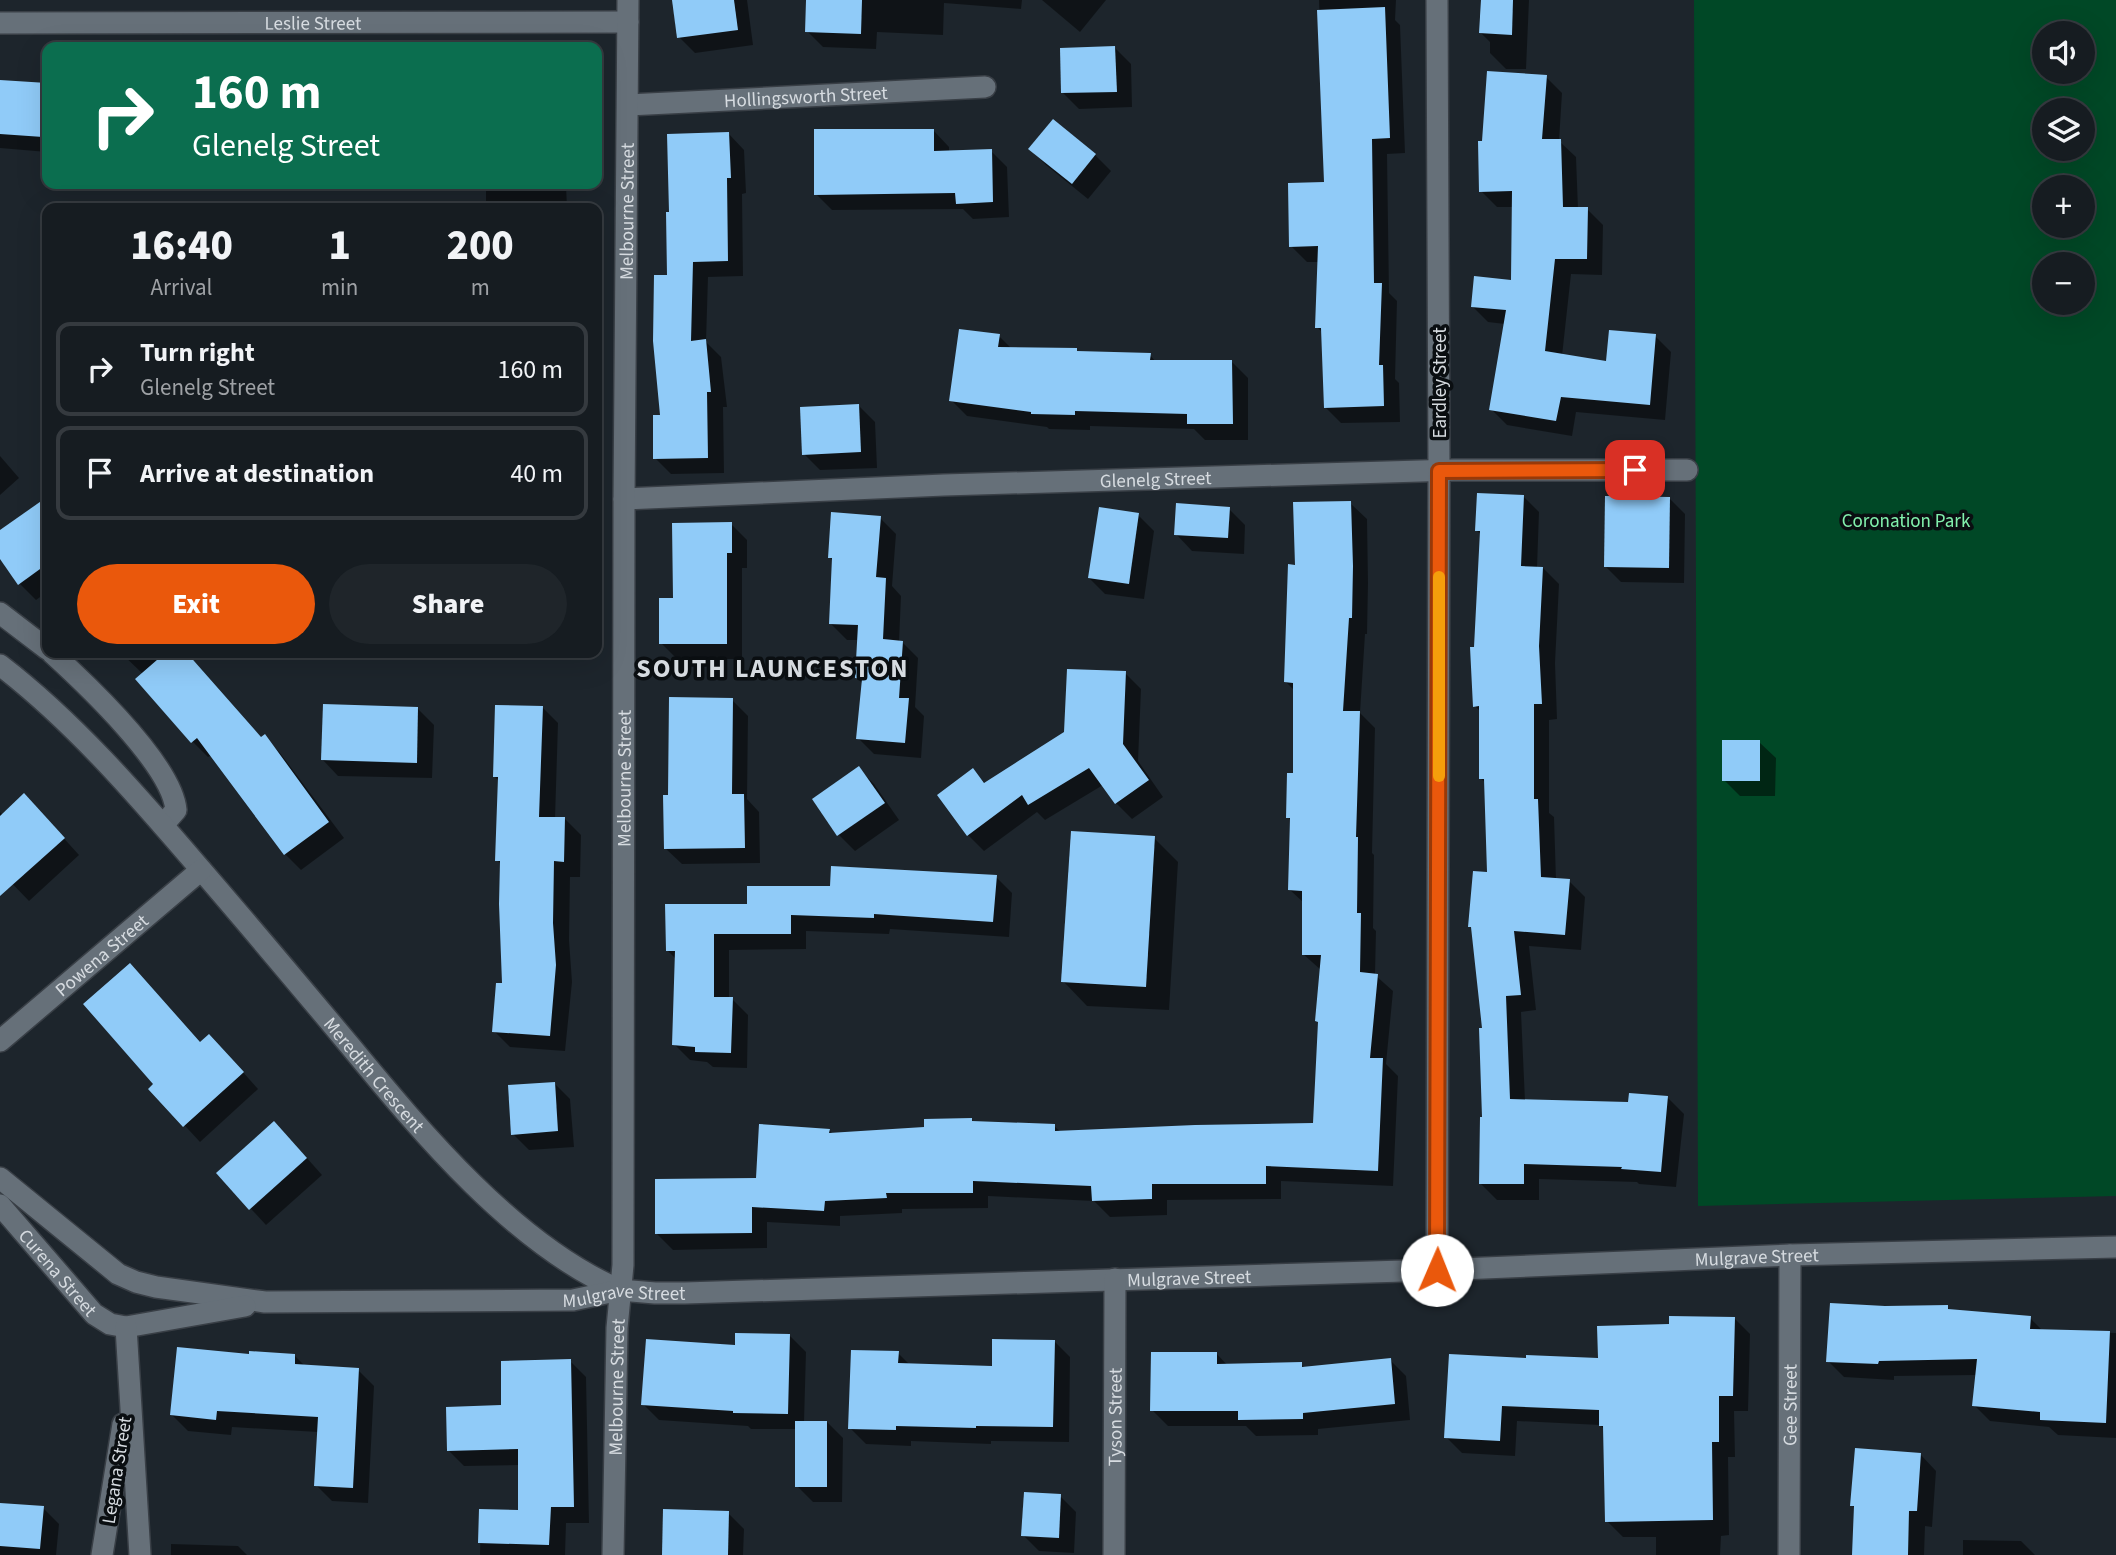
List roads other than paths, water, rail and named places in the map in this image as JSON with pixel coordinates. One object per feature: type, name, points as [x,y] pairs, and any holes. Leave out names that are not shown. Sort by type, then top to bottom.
[{"type":"street","name":"Melbourne Street","points":[[613,1555],[617,1328],[623,1265],[628,0]]},
{"type":"street","name":"Eardley Street","points":[[1437,0],[1437,1270]]},
{"type":"street","name":"Leslie Street","points":[[0,23],[628,22]]},
{"type":"street","name":"Hollingsworth Street","points":[[628,105],[985,87]]},
{"type":"street","name":"Glenelg Street","points":[[624,499],[944,485],[1439,471],[1687,470]]},
{"type":"street","points":[[0,613],[42,645]]},
{"type":"street","points":[[58,658],[85,683],[136,738],[156,766],[175,802],[176,810],[163,825]]},
{"type":"street","name":"Meredith Crescent","points":[[0,665],[34,692],[140,798],[400,1106],[456,1166],[496,1205],[549,1248],[586,1275],[620,1290]]},
{"type":"street","name":"Powena Street","points":[[0,1041],[201,870]]},
{"type":"street","name":"Curena Street","points":[[0,1178],[103,1263],[136,1282]]},
{"type":"street","name":"Curena Street","points":[[0,1205],[94,1314],[110,1324],[127,1327]]},
{"type":"street","name":"Mulgrave Street","points":[[136,1282],[265,1302],[573,1300],[620,1290],[677,1294],[1437,1270],[1790,1255],[2116,1247]]},
{"type":"street","name":"Gee Street","points":[[1789,1555],[1790,1255]]},
{"type":"street","name":"Tyson Street","points":[[1114,1555],[1115,1279]]},
{"type":"street","name":"Mulgrave Street","points":[[127,1327],[265,1302]]},
{"type":"street","name":"Legana Street","points":[[127,1327],[140,1555]]},
{"type":"street","name":"Legana Street","points":[[102,1555],[130,1384]]},
{"type":"district","name":"SOUTH LAUNCESTON","points":[[773,668]]},
{"type":"park label","name":"Coronation Park","points":[[1906,520]]}]
